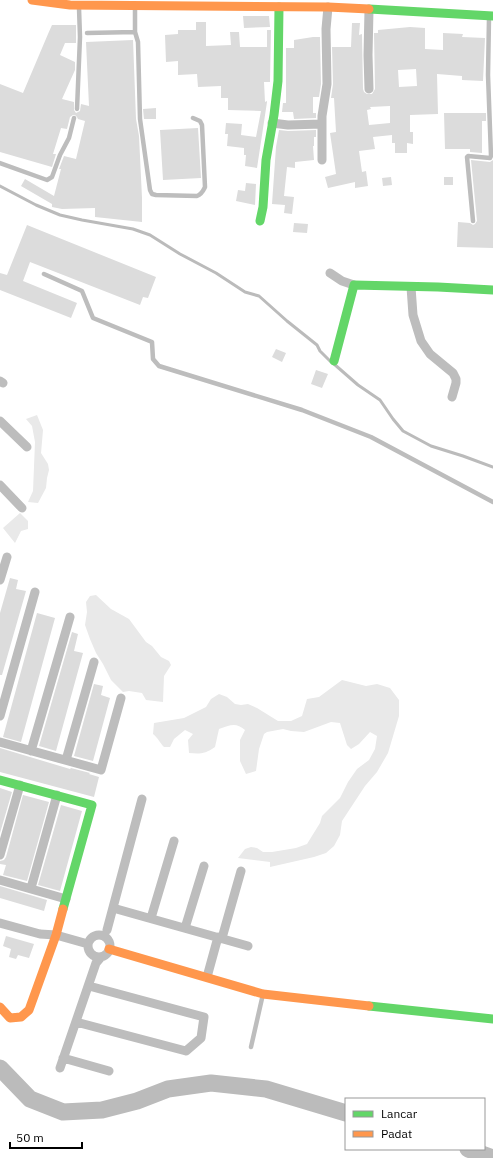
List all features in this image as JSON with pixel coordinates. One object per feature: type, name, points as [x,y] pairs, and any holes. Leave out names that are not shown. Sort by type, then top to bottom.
[{"type":"main road","points":[[32,0],[73,3],[114,3],[135,6],[279,7],[316,4],[328,7],[490,17]]},
{"type":"main road","points":[[260,221],[263,207],[266,160],[278,81],[279,7]]},
{"type":"main road","points":[[334,361],[354,285],[493,290]]},
{"type":"main road","points":[[0,780],[92,805],[56,934],[29,1010],[21,1017],[10,1018],[0,1007]]},
{"type":"main road","points":[[109,950],[263,994],[493,1019]]},
{"type":"street","points":[[322,160],[323,108],[327,84],[326,29],[328,7]]},
{"type":"street","points":[[369,10],[369,89]]},
{"type":"street","points":[[272,123],[322,124]]},
{"type":"street","points":[[330,273],[342,281],[354,285]]},
{"type":"street","points":[[411,287],[413,315],[421,341],[430,354],[455,376],[456,383],[452,397]]},
{"type":"street","points":[[0,421],[27,447]]},
{"type":"street","points":[[0,485],[22,508]]},
{"type":"street","points":[[0,580],[7,557]]},
{"type":"street","points":[[0,716],[35,592]]},
{"type":"street","points":[[31,750],[70,617]]},
{"type":"street","points":[[66,760],[94,662]]},
{"type":"street","points":[[0,742],[101,770],[121,698]]},
{"type":"street","points":[[0,855],[20,785]]},
{"type":"street","points":[[30,888],[56,795]]},
{"type":"street","points":[[107,930],[142,799]]},
{"type":"street","points":[[151,918],[174,842]]},
{"type":"street","points":[[186,928],[204,866]]},
{"type":"street","points":[[207,977],[240,871]]},
{"type":"street","points":[[0,880],[66,899]]},
{"type":"street","points":[[113,908],[248,946]]},
{"type":"street","points":[[0,923],[40,934],[56,934],[88,944]]},
{"type":"street","points":[[60,1068],[96,963],[106,954],[109,950],[110,945],[106,938],[97,935],[90,940],[88,949],[91,954],[96,957],[102,957]]},
{"type":"street","points":[[76,1022],[186,1051],[201,1038],[204,1017],[89,986]]},
{"type":"street","points":[[64,1058],[109,1071]]},
{"type":"lane","points":[[73,3],[80,37],[77,109]]},
{"type":"lane","points":[[135,6],[135,29],[138,42],[140,119],[150,190],[152,194],[197,196],[203,191],[202,125],[200,121],[192,118]]},
{"type":"lane","points":[[473,221],[467,157],[490,158],[491,156],[488,75],[488,30],[490,17]]},
{"type":"lane","points":[[87,33],[135,29]]},
{"type":"lane","points":[[0,163],[47,180],[50,179],[69,138],[74,118]]},
{"type":"lane","points":[[44,274],[82,291],[93,318],[152,342],[153,359],[159,366],[302,410],[371,437],[493,502]]},
{"type":"lane","points":[[251,1047],[263,994]]},
{"type":"shaded area","points":[[37,415],[43,430],[41,453],[48,464],[49,470],[46,488],[38,503],[28,502],[33,491],[35,442],[32,426],[26,419]]},
{"type":"shaded area","points":[[20,513],[28,521],[28,529],[21,531],[15,543],[3,528]]},
{"type":"shaded area","points":[[96,595],[111,609],[129,619],[146,642],[152,646],[161,657],[169,661],[171,665],[164,676],[163,702],[146,700],[142,693],[129,691],[123,692],[111,680],[96,653],[85,625],[87,612],[86,602],[90,596]]},
{"type":"shaded area","points":[[342,680],[366,686],[377,684],[390,688],[399,700],[399,716],[388,753],[377,772],[365,786],[342,821],[340,835],[334,846],[326,853],[314,857],[270,867],[270,862],[238,858],[245,849],[251,847],[257,848],[263,852],[272,852],[296,848],[307,844],[320,823],[322,816],[340,798],[357,769],[369,760],[375,749],[377,736],[370,732],[359,744],[351,749],[347,745],[340,723],[331,722],[304,732],[283,729],[267,732],[264,734],[259,749],[256,771],[246,774],[240,761],[240,740],[245,730],[242,727],[233,725],[219,729],[215,747],[205,752],[189,753],[188,740],[193,734],[185,730],[174,739],[170,747],[164,747],[153,734],[154,723],[184,718],[206,707],[211,699],[219,694],[227,697],[235,704],[248,704],[257,708],[278,721],[291,721],[302,716],[307,699],[319,697]]},
{"type":"building","points":[[243,16],[269,16],[270,27],[244,28]]},
{"type":"building","points":[[196,22],[206,22],[206,46],[231,45],[230,32],[239,32],[240,47],[267,47],[267,30],[271,30],[270,82],[264,82],[265,102],[267,102],[257,168],[245,166],[246,155],[244,155],[244,148],[227,146],[228,134],[225,134],[226,123],[242,124],[241,135],[256,137],[261,111],[228,110],[228,98],[221,98],[221,86],[198,87],[197,74],[178,75],[178,61],[166,62],[165,35],[178,34],[178,30],[196,30]]},
{"type":"building","points":[[352,23],[360,23],[359,35],[362,34],[363,89],[367,94],[372,94],[375,89],[374,33],[378,33],[378,30],[410,27],[425,28],[425,49],[443,50],[443,33],[463,34],[462,37],[485,38],[483,81],[462,80],[462,76],[437,74],[438,114],[410,115],[410,132],[413,132],[413,144],[407,143],[407,153],[395,153],[395,143],[392,143],[392,135],[373,137],[375,149],[359,151],[362,172],[366,171],[368,186],[355,188],[355,182],[328,188],[325,177],[336,174],[330,133],[336,132],[334,98],[331,98],[333,84],[332,47],[351,47]],"holes":[[[416,69],[417,86],[399,87],[398,70]],[[390,106],[390,123],[369,125],[367,110],[371,109],[370,107]]]},
{"type":"building","points":[[52,25],[76,25],[76,43],[65,43],[60,55],[75,62],[75,70],[62,99],[74,102],[74,110],[76,113],[80,111],[81,104],[89,106],[86,42],[133,40],[136,119],[139,136],[142,222],[95,217],[95,208],[62,209],[52,207],[52,204],[21,186],[25,179],[54,196],[61,169],[59,169],[64,156],[76,159],[85,121],[78,119],[75,115],[70,117],[67,129],[61,128],[53,154],[56,154],[52,167],[0,152],[0,84],[23,93]]},
{"type":"building","points":[[320,37],[321,84],[319,97],[313,97],[313,113],[316,113],[316,118],[294,119],[293,112],[282,112],[283,103],[286,103],[286,48],[294,48],[294,40]]},
{"type":"building","points":[[156,108],[156,119],[144,119],[143,109]]},
{"type":"building","points":[[444,113],[486,113],[486,121],[482,121],[482,153],[470,152],[470,149],[445,149]]},
{"type":"building","points":[[198,128],[201,178],[163,180],[160,130]]},
{"type":"building","points":[[279,130],[316,130],[316,137],[314,137],[313,146],[314,160],[295,162],[295,168],[287,167],[284,196],[294,197],[292,214],[284,213],[285,205],[272,204],[276,147]]},
{"type":"building","points":[[471,160],[490,162],[493,160],[493,248],[457,247],[458,222],[470,223],[473,225],[477,221]]},
{"type":"building","points":[[391,177],[392,185],[383,186],[382,178]]},
{"type":"building","points":[[444,177],[453,177],[453,185],[444,185]]},
{"type":"building","points":[[246,183],[256,184],[255,205],[236,201],[238,190],[245,191]]},
{"type":"building","points":[[294,223],[308,224],[307,233],[293,232]]},
{"type":"building","points":[[27,225],[156,277],[148,298],[143,297],[140,305],[30,262],[23,281],[77,303],[71,318],[0,290],[0,273],[7,275]]},
{"type":"building","points":[[276,349],[286,353],[282,362],[272,357]]},
{"type":"building","points":[[316,370],[328,374],[322,388],[311,384]]},
{"type":"building","points":[[10,578],[18,580],[16,589],[26,591],[2,675],[0,675],[0,613]]},
{"type":"building","points":[[37,613],[55,618],[21,742],[3,737]]},
{"type":"building","points":[[72,632],[78,634],[74,651],[83,653],[56,751],[39,746]]},
{"type":"building","points":[[94,684],[103,686],[101,695],[110,698],[93,761],[74,756]]},
{"type":"building","points":[[0,748],[70,769],[90,773],[89,774],[99,777],[94,797],[0,772]]},
{"type":"building","points":[[0,788],[12,792],[0,833]]},
{"type":"building","points":[[23,795],[49,802],[27,881],[3,875],[6,865],[0,864],[0,861],[4,860],[6,857]]},
{"type":"building","points":[[61,805],[82,811],[60,891],[38,885]]},
{"type":"building","points":[[0,886],[47,900],[44,911],[0,898]]},
{"type":"building","points":[[6,936],[34,944],[29,958],[18,955],[16,959],[9,957],[11,949],[3,946]]},
{"type":"waterway","points":[[0,186],[36,205],[60,215],[133,229],[150,235],[180,254],[216,273],[245,292],[259,296],[317,345],[320,351],[330,361]]},
{"type":"waterway","points":[[334,364],[358,385],[380,400],[403,431],[431,446],[493,467]]},
{"type":"waterway","points":[[0,1068],[30,1099],[63,1112],[102,1110],[137,1101],[168,1089],[211,1083],[266,1089],[345,1113]]},
{"type":"waterway","points":[[471,1150],[493,1158]]},
{"type":"traffic: fast","points":[[260,221],[263,207],[266,160],[278,81],[279,7]]},
{"type":"traffic: fast","points":[[369,9],[493,16]]},
{"type":"traffic: fast","points":[[334,361],[354,285],[493,290]]},
{"type":"traffic: fast","points":[[0,780],[92,805],[63,909]]},
{"type":"traffic: fast","points":[[369,1006],[493,1019]]},
{"type":"traffic: slow","points":[[32,0],[70,5],[328,7],[369,9]]},
{"type":"traffic: slow","points":[[0,1007],[10,1018],[21,1017],[29,1010],[56,935],[63,909]]},
{"type":"traffic: slow","points":[[109,949],[263,994],[369,1006]]}]
